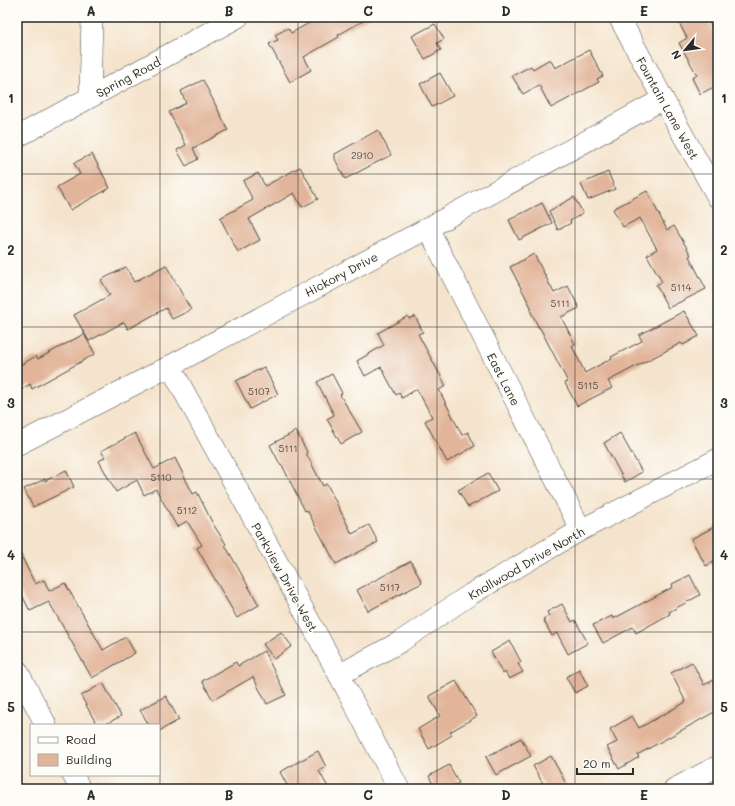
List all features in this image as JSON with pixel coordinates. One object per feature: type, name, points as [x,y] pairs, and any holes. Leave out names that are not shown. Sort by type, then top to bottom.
[{"type":"street","points":[[90,97],[92,17]]},
{"type":"street","name":"Spring Road","points":[[17,137],[238,17]]},
{"type":"street","name":"Fountain Lane West","points":[[619,17],[718,198]]},
{"type":"street","name":"Hickory Drive","points":[[17,445],[170,366],[428,228],[663,99]]},
{"type":"street","name":"East Lane","points":[[428,228],[581,530]]},
{"type":"street","name":"Parkview Drive West","points":[[170,366],[339,675],[398,789]]},
{"type":"street","name":"Knollwood Drive North","points":[[339,675],[400,642],[471,594],[581,530],[718,459]]},
{"type":"street","points":[[17,670],[45,724]]},
{"type":"street","points":[[674,789],[716,772]]},
{"type":"street","points":[[74,776],[80,789]]},
{"type":"building","points":[[320,17],[370,17],[304,57],[311,70],[290,82],[269,44],[278,40],[275,35],[288,28],[291,33]]},
{"type":"building","points":[[676,17],[706,17],[718,38],[718,85],[700,94],[692,78],[697,75],[679,43],[687,38]]},
{"type":"building","points":[[435,24],[444,39],[437,43],[441,50],[425,59],[412,36]]},
{"type":"building","points":[[589,50],[603,76],[597,79],[599,82],[551,108],[539,85],[523,94],[512,76],[531,66],[533,69],[550,59],[555,68]]},
{"type":"building","points":[[440,73],[453,96],[432,107],[420,84]]},
{"type":"building","points":[[203,80],[228,130],[193,148],[198,159],[186,166],[177,150],[186,145],[169,112],[186,103],[181,91]]},
{"type":"building","points":[[378,130],[391,155],[345,179],[335,159],[335,154]]},
{"type":"building","points":[[92,154],[110,188],[70,210],[57,187],[80,174],[74,163]]},
{"type":"building","points":[[300,167],[318,199],[302,207],[294,193],[249,219],[260,240],[238,252],[220,218],[253,200],[243,181],[258,173],[265,186]]},
{"type":"building","points":[[608,172],[615,189],[588,200],[581,184]]},
{"type":"building","points":[[647,191],[667,230],[674,226],[691,255],[689,256],[706,289],[668,308],[656,285],[662,282],[647,255],[657,249],[640,218],[623,227],[613,209]]},
{"type":"building","points":[[574,197],[583,213],[570,221],[571,223],[558,230],[549,211]]},
{"type":"building","points":[[542,203],[552,223],[519,240],[509,220]]},
{"type":"building","points":[[534,254],[554,293],[568,286],[579,308],[561,317],[575,344],[572,346],[585,373],[612,358],[611,357],[642,341],[639,335],[684,311],[699,336],[683,345],[681,343],[608,381],[612,388],[577,406],[565,383],[568,382],[539,328],[530,310],[532,309],[510,267]]},
{"type":"building","points":[[166,265],[191,310],[172,319],[166,308],[128,329],[124,322],[89,341],[74,315],[110,295],[101,280],[126,267],[134,282]]},
{"type":"building","points":[[408,316],[409,319],[415,316],[423,332],[418,334],[446,386],[439,390],[462,435],[468,432],[475,446],[447,462],[425,421],[432,417],[417,389],[402,398],[399,393],[396,395],[381,367],[365,376],[357,361],[384,345],[378,333]]},
{"type":"building","points":[[84,334],[95,354],[32,389],[30,384],[17,392],[17,367],[36,356],[38,359]]},
{"type":"building","points":[[264,367],[278,394],[250,409],[236,381]]},
{"type":"building","points":[[332,374],[342,393],[340,395],[362,432],[341,444],[327,419],[334,415],[317,382]]},
{"type":"building","points":[[296,431],[323,486],[327,484],[352,534],[369,525],[378,542],[336,564],[307,510],[305,511],[282,465],[281,466],[270,445]]},
{"type":"building","points":[[135,433],[154,469],[175,458],[193,494],[197,492],[213,524],[226,544],[225,545],[259,605],[237,618],[197,548],[202,545],[187,521],[177,527],[156,489],[144,495],[137,480],[116,492],[99,461],[105,457],[101,451]]},
{"type":"building","points":[[620,433],[642,472],[625,482],[604,443]]},
{"type":"building","points":[[66,470],[74,487],[33,507],[24,489],[45,479],[45,481]]},
{"type":"building","points":[[488,473],[498,491],[468,507],[458,490]]},
{"type":"building","points":[[718,525],[718,560],[706,566],[691,539]]},
{"type":"building","points":[[17,547],[35,584],[44,580],[49,591],[65,583],[103,650],[126,637],[135,653],[92,678],[49,602],[30,611],[17,585]]},
{"type":"building","points":[[411,561],[422,583],[368,611],[357,590]]},
{"type":"building","points":[[690,575],[700,595],[669,612],[670,614],[636,633],[633,627],[603,643],[593,625],[612,616],[613,619],[673,587],[672,584]]},
{"type":"building","points":[[562,604],[572,622],[575,620],[588,643],[568,654],[557,633],[552,636],[543,619],[549,616],[547,612]]},
{"type":"building","points":[[281,632],[292,646],[274,659],[263,644]]},
{"type":"building","points":[[510,641],[521,662],[518,664],[523,672],[509,679],[505,672],[503,674],[491,652]]},
{"type":"building","points":[[264,651],[286,695],[267,704],[253,677],[213,700],[202,681],[236,662],[238,666]]},
{"type":"building","points":[[692,662],[704,685],[718,678],[718,710],[637,755],[639,757],[619,769],[607,747],[617,742],[610,729],[632,716],[639,728],[686,702],[671,673]]},
{"type":"building","points":[[579,669],[588,686],[575,693],[566,677]]},
{"type":"building","points":[[456,681],[477,716],[450,732],[452,735],[429,749],[418,729],[440,716],[429,696]]},
{"type":"building","points":[[103,683],[121,716],[106,724],[96,724],[81,696]]},
{"type":"building","points":[[166,696],[179,720],[160,730],[160,724],[148,724],[140,710]]},
{"type":"building","points":[[521,738],[531,756],[496,775],[486,757]]},
{"type":"building","points":[[318,751],[326,767],[319,771],[329,789],[289,789],[280,772]]},
{"type":"building","points":[[551,756],[569,789],[546,789],[533,766]]},
{"type":"building","points":[[449,765],[459,783],[448,789],[435,789],[429,776]]}]
